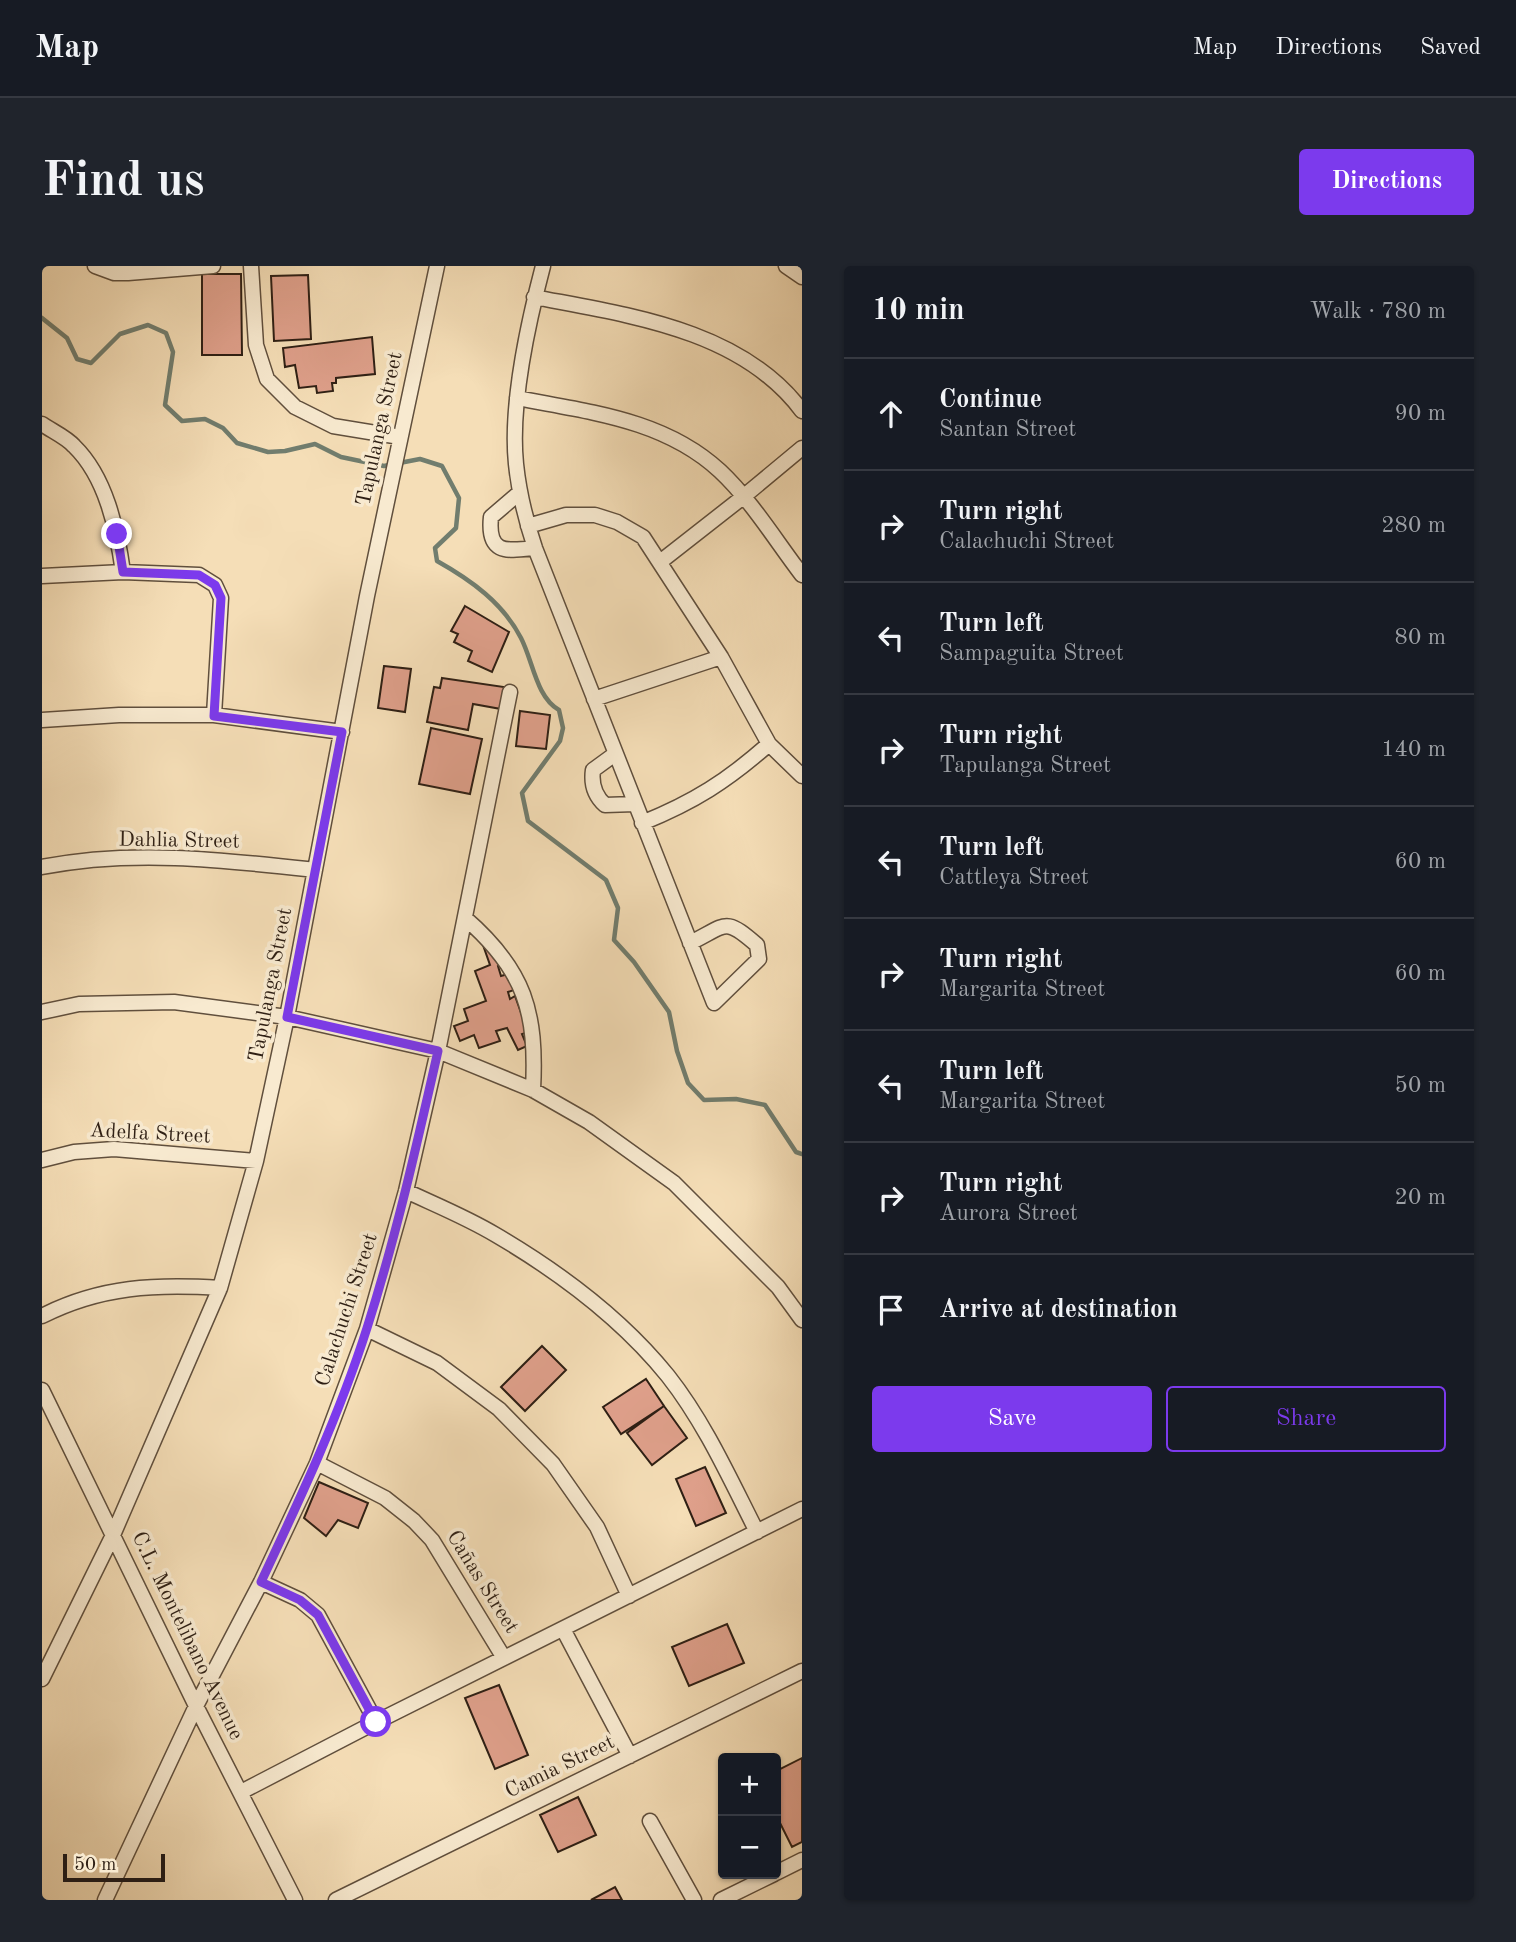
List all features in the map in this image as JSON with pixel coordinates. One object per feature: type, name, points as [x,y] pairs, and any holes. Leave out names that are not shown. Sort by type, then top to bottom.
[{"type":"street","points":[[95,266],[114,273],[213,266]]},
{"type":"street","points":[[251,266],[256,345],[267,379],[295,407],[333,426],[400,436]]},
{"type":"street","name":"Tapulanga Street","points":[[42,1679],[48,1652],[113,1535],[220,1288],[256,1161],[287,1017],[367,596],[436,266]]},
{"type":"street","points":[[543,266],[534,297],[517,398],[514,438],[519,493],[535,548],[642,823],[690,943],[714,1003],[759,959],[757,944],[737,927],[728,925],[690,943]]},
{"type":"street","points":[[786,266],[802,277]]},
{"type":"street","points":[[534,297],[616,313],[690,333],[750,364],[787,394],[802,411]]},
{"type":"street","points":[[517,398],[629,421],[653,428],[678,440],[721,472],[802,575]]},
{"type":"street","points":[[42,424],[74,445],[101,484],[117,534],[123,572]]},
{"type":"street","points":[[660,562],[802,448]]},
{"type":"street","points":[[519,493],[491,517],[489,530],[495,544],[507,551],[535,548]]},
{"type":"street","points":[[528,526],[566,515],[595,515],[617,522],[643,537],[721,657],[769,744],[802,776]]},
{"type":"street","points":[[42,576],[123,572],[199,575],[215,585],[221,598],[214,716]]},
{"type":"street","points":[[594,699],[721,657]]},
{"type":"street","name":"Calachuchi Street","points":[[105,1900],[196,1706],[261,1582],[317,1463],[367,1328],[406,1191],[438,1051],[510,692]]},
{"type":"street","points":[[42,720],[119,716],[214,716],[342,732]]},
{"type":"street","points":[[642,823],[682,807],[706,793],[738,771],[769,744]]},
{"type":"street","points":[[615,754],[593,770],[592,782],[599,800],[605,805],[615,807],[635,804]]},
{"type":"street","name":"Dahlia Street","points":[[42,867],[60,863],[135,858],[217,860],[315,870]]},
{"type":"street","points":[[466,918],[496,948],[524,993],[533,1024],[533,1090]]},
{"type":"street","points":[[42,1012],[79,1004],[174,1002],[287,1017],[438,1051],[533,1090],[589,1122],[674,1183],[770,1278],[802,1320]]},
{"type":"street","name":"Adelfa Street","points":[[42,1160],[74,1152],[114,1149],[256,1161]]},
{"type":"street","points":[[406,1191],[495,1234],[559,1274],[629,1333],[668,1376],[712,1442],[757,1532]]},
{"type":"street","points":[[42,1316],[62,1306],[114,1290],[168,1284],[220,1288]]},
{"type":"street","points":[[367,1328],[438,1363],[499,1409],[553,1464],[597,1527],[629,1596]]},
{"type":"street","name":"C.L. Montelibano Avenue","points":[[42,1390],[196,1706],[295,1900]]},
{"type":"street","name":"Cañas Street","points":[[317,1463],[385,1498],[414,1521],[432,1540],[504,1658]]},
{"type":"street","points":[[241,1792],[802,1509]]},
{"type":"street","points":[[261,1582],[300,1600],[318,1615],[376,1722]]},
{"type":"street","points":[[563,1629],[629,1756]]},
{"type":"street","name":"Camia Street","points":[[336,1900],[802,1671]]},
{"type":"street","points":[[650,1821],[694,1900]]},
{"type":"street","points":[[781,1870],[802,1860]]},
{"type":"street","points":[[721,1900],[763,1879]]},
{"type":"building","points":[[202,274],[241,274],[242,355],[202,355]]},
{"type":"building","points":[[308,275],[311,339],[274,341],[271,276]]},
{"type":"building","points":[[372,337],[375,374],[336,378],[336,383],[332,383],[333,391],[317,393],[316,386],[299,388],[295,365],[285,367],[283,348]]},
{"type":"building","points":[[465,606],[509,632],[492,672],[468,661],[472,651],[454,642],[458,634],[451,631]]},
{"type":"building","points":[[384,666],[411,669],[405,712],[378,708]]},
{"type":"building","points":[[442,678],[504,687],[501,709],[473,704],[468,730],[427,722],[434,687],[440,688]]},
{"type":"building","points":[[520,711],[550,715],[546,749],[516,746]]},
{"type":"building","points":[[431,728],[482,739],[470,794],[419,784]]},
{"type":"building","points":[[488,943],[503,964],[498,966],[501,976],[508,974],[514,990],[508,992],[510,999],[515,996],[528,1032],[522,1034],[527,1046],[518,1050],[507,1028],[496,1031],[500,1041],[479,1048],[474,1035],[460,1041],[454,1026],[468,1021],[464,1009],[486,1001],[475,971],[490,965],[483,945]]},
{"type":"building","points":[[542,1346],[566,1370],[525,1411],[501,1387]]},
{"type":"building","points":[[646,1379],[664,1406],[621,1434],[603,1407]]},
{"type":"building","points":[[664,1406],[687,1438],[652,1465],[627,1433]]},
{"type":"building","points":[[705,1467],[726,1513],[696,1526],[676,1479]]},
{"type":"building","points":[[319,1482],[368,1503],[358,1528],[338,1520],[326,1536],[304,1518]]},
{"type":"building","points":[[727,1624],[744,1663],[689,1686],[672,1647]]},
{"type":"building","points":[[499,1685],[528,1755],[495,1769],[465,1698]]},
{"type":"building","points":[[802,1758],[802,1842],[792,1847],[781,1825],[781,1768]]},
{"type":"building","points":[[578,1797],[596,1835],[558,1852],[540,1815]]},
{"type":"building","points":[[615,1887],[622,1900],[591,1900]]},
{"type":"waterway","points":[[42,318],[67,338],[77,359],[91,363],[120,334],[148,325],[166,333],[173,352],[165,405],[182,421],[205,419],[223,428],[237,443],[268,452],[315,444],[341,457],[384,466],[420,459],[442,466],[459,498],[456,528],[435,548],[437,561],[474,584],[505,614],[521,638],[540,688],[551,704],[559,710],[563,728],[560,741],[522,793],[528,821],[606,880],[618,908],[614,940],[634,962],[669,1012],[677,1051],[688,1083],[704,1100],[736,1099],[765,1105],[796,1152],[802,1154]]},
{"type":"route","points":[[117,534],[123,572],[199,575],[215,585],[221,598],[214,716],[342,732],[287,1017],[438,1051],[406,1191],[367,1328],[317,1463],[261,1582],[300,1600],[318,1615],[376,1722]]}]
